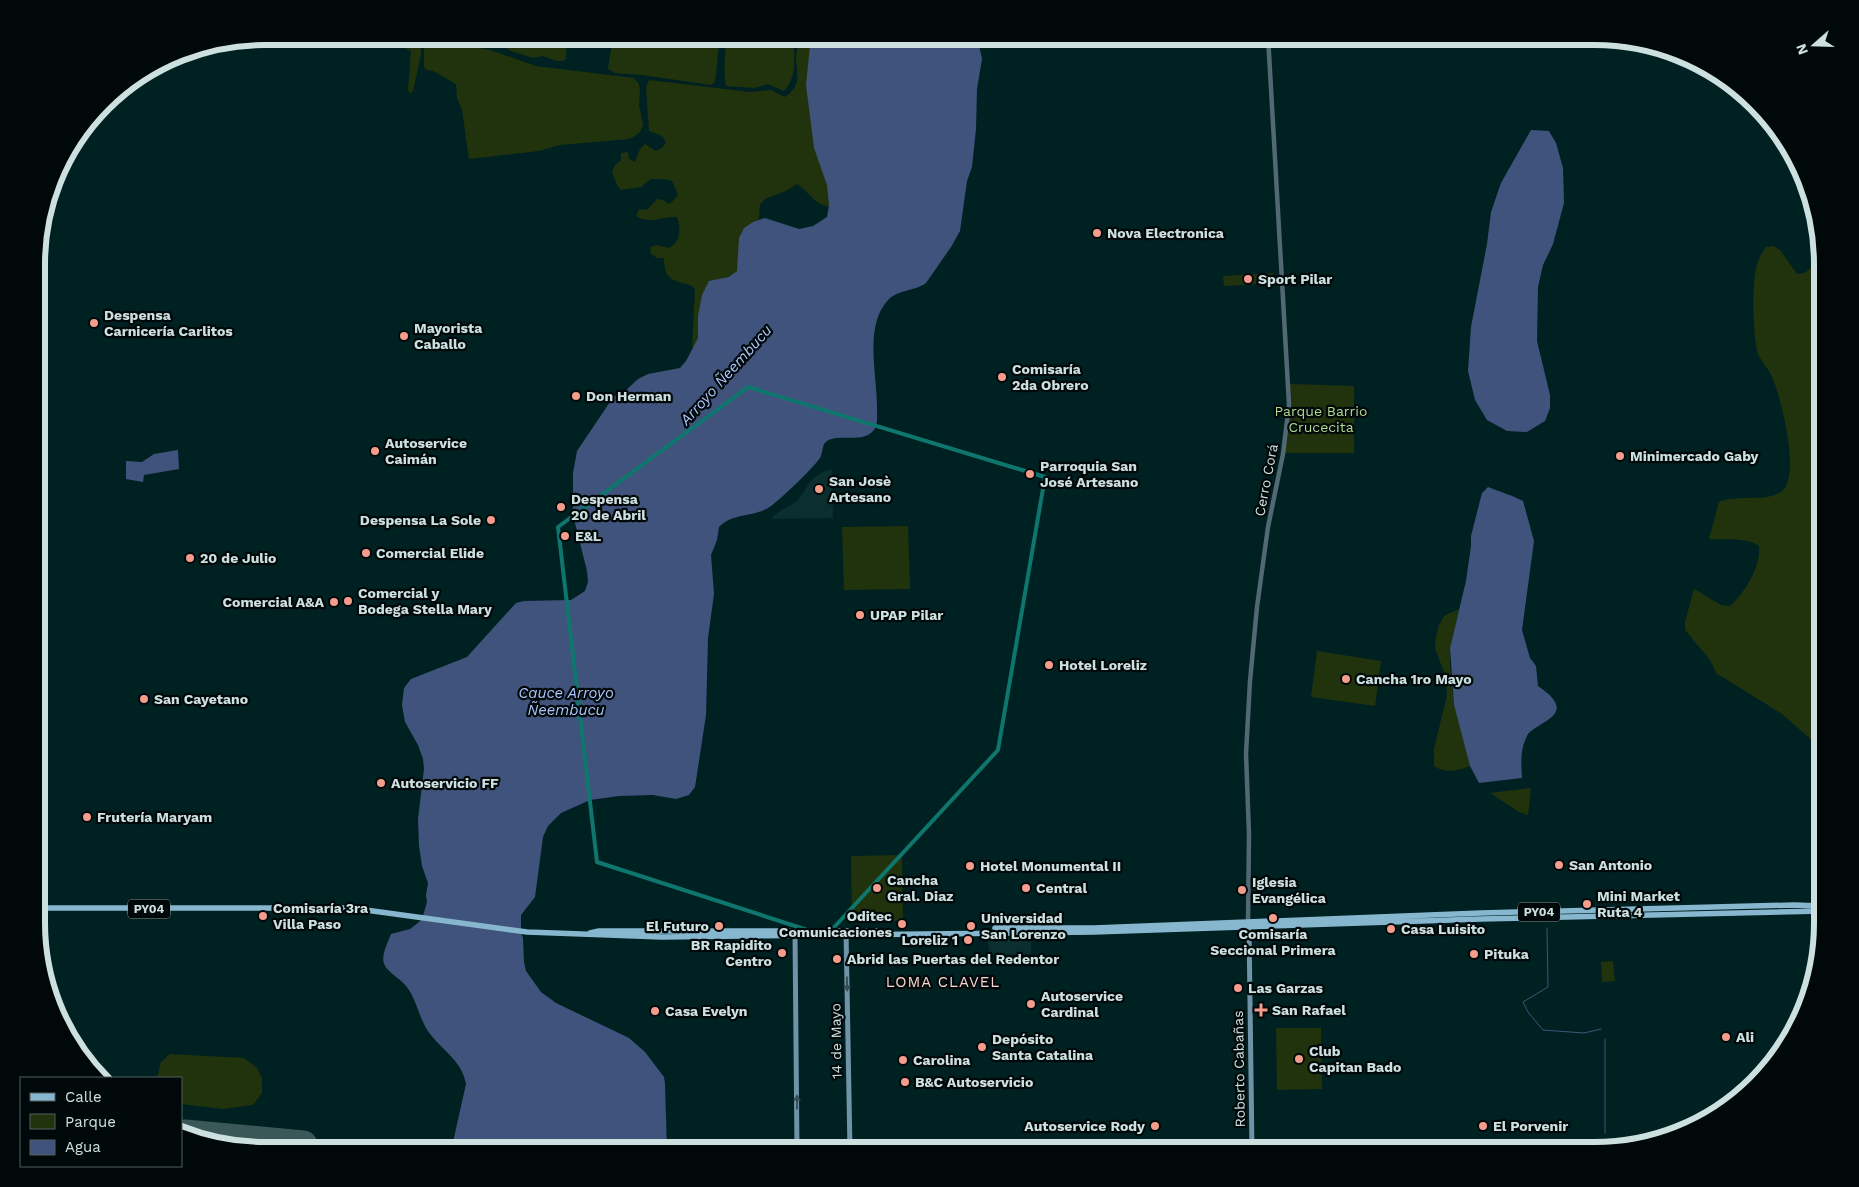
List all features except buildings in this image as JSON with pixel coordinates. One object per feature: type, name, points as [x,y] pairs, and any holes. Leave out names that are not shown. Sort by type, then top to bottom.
[{"type":"main road","name":"PY04","points":[[45,908],[351,908],[527,932],[662,937],[1094,932],[1481,913],[1814,906]]},
{"type":"main road","name":"PY04","points":[[1248,924],[1814,911]]},
{"type":"main road","name":"Roberto Cabañas","points":[[1248,924],[1252,1142]]},
{"type":"main road","points":[[794,934],[797,1142]]},
{"type":"main road","name":"14 de Mayo","points":[[846,934],[850,1142]]},
{"type":"street","name":"Cerro Corá","points":[[1248,924],[1249,834],[1246,754],[1250,681],[1257,606],[1268,527],[1283,454],[1289,404],[1269,45]]},
{"type":"highlighted area","points":[[748,387],[1045,477],[998,750],[826,936],[597,862],[558,527]]},
{"type":"shaded area","name":"San Josè Artesano","points":[[832,469],[833,518],[772,519],[774,515],[797,501],[814,477]]},
{"type":"shaded area","points":[[1031,937],[1031,954],[989,955],[988,938]]},
{"type":"green space","points":[[387,45],[421,45],[421,55],[413,91],[410,93],[408,90],[411,51]]},
{"type":"green space","points":[[424,45],[462,45],[490,50],[536,66],[634,78],[639,84],[639,105],[643,125],[640,132],[629,139],[560,145],[539,151],[469,159],[456,84],[433,71],[426,70],[424,67]]},
{"type":"green space","points":[[507,45],[567,45],[566,58],[563,61],[543,56],[533,58],[508,50]]},
{"type":"green space","points":[[612,45],[719,45],[715,82],[711,85],[615,73],[608,69]]},
{"type":"green space","points":[[726,45],[793,45],[793,72],[784,91],[768,84],[754,88],[726,86]]},
{"type":"green space","points":[[798,45],[818,45],[831,207],[821,204],[797,184],[786,191],[765,199],[760,205],[759,218],[750,245],[699,349],[692,347],[695,290],[692,286],[676,281],[668,276],[664,258],[657,258],[651,254],[650,247],[657,245],[669,248],[676,242],[679,234],[677,217],[646,220],[636,216],[639,209],[647,210],[657,199],[669,204],[678,194],[672,181],[665,179],[651,179],[641,187],[621,190],[612,172],[615,165],[621,160],[621,153],[628,152],[629,159],[635,162],[640,149],[645,144],[656,151],[662,148],[666,142],[662,136],[649,131],[646,87],[649,80],[750,92],[771,90],[785,97],[796,84],[796,57]]},
{"type":"green space","points":[[1773,246],[1780,250],[1797,274],[1805,273],[1814,265],[1814,742],[1782,714],[1716,673],[1710,660],[1685,630],[1685,622],[1694,589],[1721,605],[1730,606],[1741,594],[1755,571],[1759,546],[1742,540],[1709,539],[1719,502],[1776,495],[1782,491],[1787,483],[1790,470],[1788,436],[1780,401],[1772,377],[1761,360],[1756,347],[1754,283],[1756,267],[1766,247]]},
{"type":"green space","name":"Sport Pilar","points":[[1273,273],[1274,283],[1224,286],[1223,276]]},
{"type":"green space","name":"Parque Barrio Crucecita","points":[[1290,384],[1354,386],[1354,453],[1285,453]]},
{"type":"green space","points":[[908,526],[910,589],[844,590],[842,527]]},
{"type":"green space","points":[[1459,609],[1450,648],[1450,665],[1454,705],[1470,766],[1447,771],[1434,766],[1434,749],[1447,695],[1446,678],[1435,648],[1439,625],[1444,616]]},
{"type":"green space","name":"Cancha 1ro Mayo","points":[[1317,651],[1381,661],[1375,706],[1311,697]]},
{"type":"green space","points":[[1531,788],[1528,815],[1519,812],[1490,793]]},
{"type":"green space","name":"Cancha Gral. Diaz","points":[[902,855],[903,921],[852,922],[851,856]]},
{"type":"green space","points":[[1613,961],[1615,981],[1602,982],[1601,962]]},
{"type":"green space","name":"Club Capitan Bado","points":[[1276,1028],[1321,1028],[1322,1089],[1277,1090]]},
{"type":"green space","points":[[170,1054],[244,1058],[257,1068],[262,1078],[262,1093],[253,1105],[223,1109],[182,1104],[182,1077],[157,1077],[161,1062]]},
{"type":"water","name":"Cauce Arroyo Ñeembucu","points":[[810,45],[979,45],[982,59],[977,89],[976,129],[972,167],[967,181],[960,231],[926,283],[917,288],[901,292],[888,300],[880,311],[876,324],[874,353],[877,419],[874,430],[858,438],[838,438],[825,442],[820,458],[816,463],[776,502],[765,510],[731,519],[719,527],[717,540],[711,555],[714,594],[708,638],[706,715],[695,787],[689,795],[676,799],[653,795],[619,796],[590,800],[561,813],[548,826],[543,837],[535,897],[521,915],[521,933],[526,971],[541,992],[556,1003],[629,1038],[645,1052],[664,1077],[667,1142],[453,1142],[466,1084],[464,1075],[455,1061],[426,1028],[409,991],[388,970],[383,960],[391,934],[410,929],[419,922],[422,919],[427,902],[428,883],[422,866],[418,819],[424,769],[423,759],[418,745],[405,722],[402,705],[404,688],[411,679],[467,657],[516,603],[524,601],[571,600],[585,591],[588,582],[587,571],[573,515],[573,473],[577,451],[614,396],[622,394],[638,379],[648,374],[680,368],[686,361],[698,338],[698,316],[702,295],[709,281],[729,277],[737,271],[739,238],[744,228],[753,222],[765,218],[799,229],[813,226],[827,217],[829,205],[827,185],[814,148],[806,85]]},
{"type":"water","points":[[1531,130],[1549,131],[1556,143],[1563,168],[1564,203],[1553,244],[1543,265],[1538,287],[1537,341],[1550,395],[1550,408],[1545,421],[1527,432],[1507,431],[1487,420],[1475,400],[1468,371],[1471,327],[1487,244],[1491,212],[1501,183]]},
{"type":"water","points":[[178,450],[179,469],[144,475],[143,482],[126,479],[126,461],[142,462],[154,454]]},
{"type":"water","points":[[1488,487],[1523,501],[1534,541],[1522,630],[1530,658],[1536,666],[1538,686],[1553,699],[1556,711],[1553,716],[1527,736],[1522,751],[1522,778],[1479,783],[1470,766],[1454,705],[1450,648],[1466,581],[1471,536],[1482,493]]},
{"type":"waterway","points":[[1547,928],[1548,987],[1523,1002],[1528,1012],[1543,1030],[1584,1033],[1601,1029]]},
{"type":"waterway","points":[[1605,1039],[1605,1133]]},
{"type":"runway","points":[[217,1137],[271,1142]]},
{"type":"place","name":"Nova Electronica","points":[[1097,233]]},
{"type":"place","name":"Sport Pilar","points":[[1248,279]]},
{"type":"place","name":"Despensa Carnicería Carlitos","points":[[94,323]]},
{"type":"place","name":"Mayorista Caballo","points":[[404,336]]},
{"type":"place","name":"Comisaría 2da Obrero","points":[[1002,377]]},
{"type":"place","name":"Don Herman","points":[[576,396]]},
{"type":"place","name":"Autoservice Caimán","points":[[375,451]]},
{"type":"place","name":"Minimercado Gaby","points":[[1620,456]]},
{"type":"place","name":"Parroquia San José Artesano","points":[[1030,474]]},
{"type":"place","name":"San Josè Artesano","points":[[819,489]]},
{"type":"place","name":"Despensa 20 de Abril","points":[[561,507]]},
{"type":"place","name":"Despensa La Sole","points":[[491,520]]},
{"type":"place","name":"E&L","points":[[565,536]]},
{"type":"place","name":"Comercial Elide","points":[[366,553]]},
{"type":"place","name":"20 de Julio","points":[[190,558]]},
{"type":"place","name":"Comercial y Bodega Stella Mary","points":[[348,601]]},
{"type":"place","name":"Comercial A&A","points":[[334,602]]},
{"type":"place","name":"UPAP Pilar","points":[[860,615]]},
{"type":"place","name":"Hotel Loreliz","points":[[1049,665]]},
{"type":"place","name":"Cancha 1ro Mayo","points":[[1346,679]]},
{"type":"place","name":"San Cayetano","points":[[144,699]]},
{"type":"place","name":"Autoservicio FF","points":[[381,783]]},
{"type":"place","name":"Frutería Maryam","points":[[87,817]]},
{"type":"place","name":"San Antonio","points":[[1559,865]]},
{"type":"place","name":"Hotel Monumental II","points":[[970,866]]},
{"type":"place","name":"Cancha Gral. Diaz","points":[[877,888]]},
{"type":"place","name":"Central","points":[[1026,888]]},
{"type":"place","name":"Iglesia Evangélica","points":[[1242,890]]},
{"type":"place","name":"Mini Market Ruta 4","points":[[1587,904]]},
{"type":"place","name":"Comisaría 3ra Villa Paso","points":[[263,916]]},
{"type":"place","name":"Comisaría Seccional Primera","points":[[1273,918]]},
{"type":"place","name":"Oditec Comunicaciones","points":[[902,924]]},
{"type":"place","name":"El Futuro","points":[[719,926]]},
{"type":"place","name":"Universidad San Lorenzo","points":[[971,926]]},
{"type":"place","name":"Casa Luisito","points":[[1391,929]]},
{"type":"place","name":"Loreliz 1","points":[[968,940]]},
{"type":"place","name":"BR Rapidito Centro","points":[[782,953]]},
{"type":"place","name":"Pituka","points":[[1474,954]]},
{"type":"place","name":"Abrid las Puertas del Redentor","points":[[837,959]]},
{"type":"place","name":"Las Garzas","points":[[1238,988]]},
{"type":"place","name":"Autoservice Cardinal","points":[[1031,1004]]},
{"type":"place","name":"San Rafael","points":[[1261,1010]]},
{"type":"place","name":"Casa Evelyn","points":[[655,1011]]},
{"type":"place","name":"Ali","points":[[1726,1037]]},
{"type":"place","name":"Depósito Santa Catalina","points":[[982,1047]]},
{"type":"place","name":"Club Capitan Bado","points":[[1299,1059]]},
{"type":"place","name":"Carolina","points":[[903,1060]]},
{"type":"place","name":"B&C Autoservicio","points":[[905,1082]]},
{"type":"place","name":"Autoservice Rody","points":[[1155,1126]]},
{"type":"place","name":"El Porvenir","points":[[1483,1126]]},
{"type":"district","name":"LOMA CLAVEL","points":[[943,982]]},
{"type":"water label","name":"Arroyo Ñeembucu","points":[[726,375]]}]
